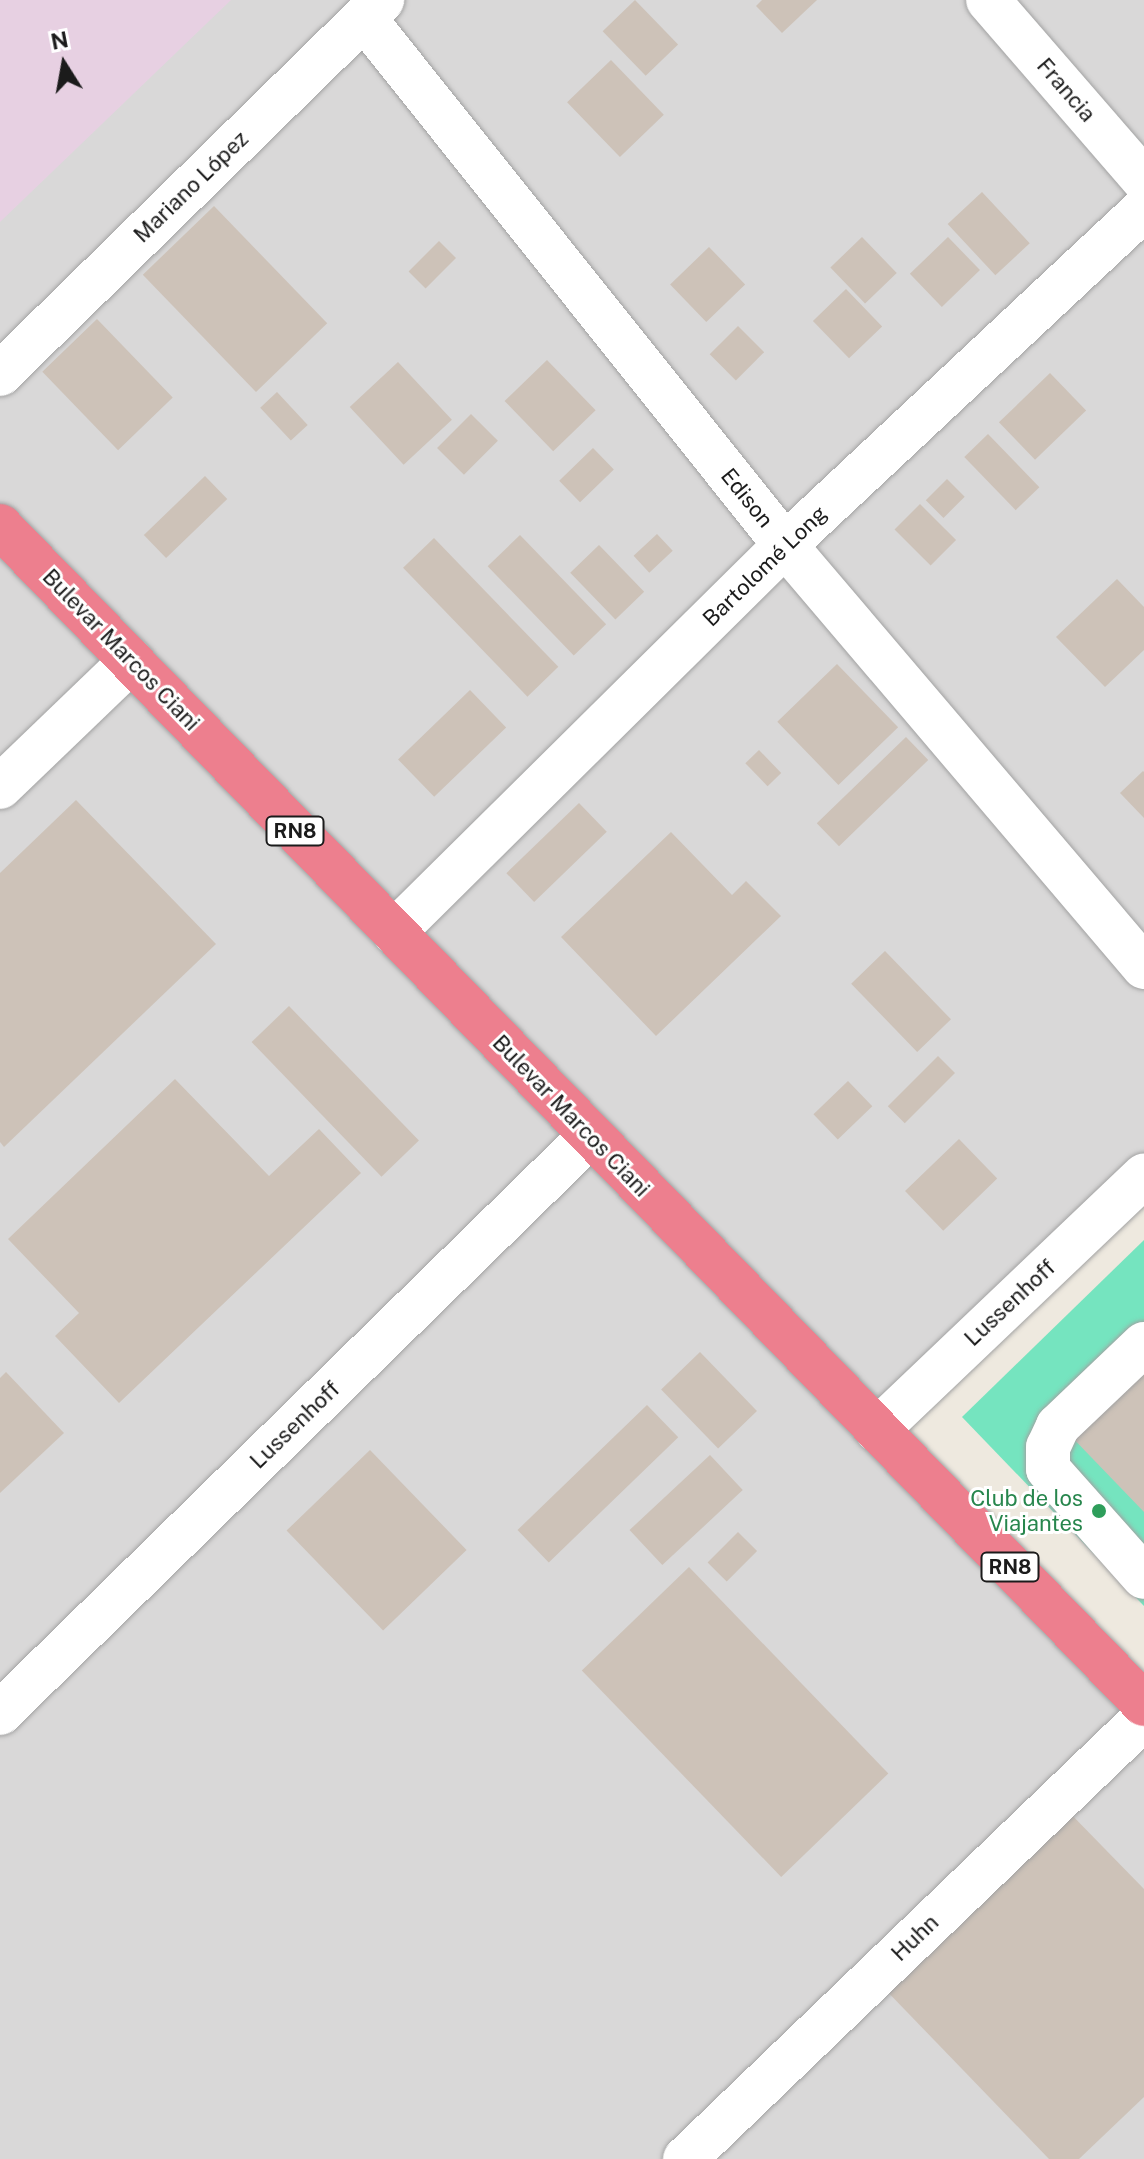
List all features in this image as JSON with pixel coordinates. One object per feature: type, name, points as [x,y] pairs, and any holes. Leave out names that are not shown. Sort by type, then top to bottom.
[{"type":"highway","name":"Bulevar Marcos Ciani","points":[[0,526],[1144,1704]]},
{"type":"street","name":"Francia","points":[[988,0],[1144,180]]},
{"type":"street","name":"Mariano López","points":[[0,374],[373,9]]},
{"type":"street","name":"Edison","points":[[373,9],[785,545],[1144,967]]},
{"type":"street","name":"Bartolomé Long","points":[[394,932],[785,545],[1144,209]]},
{"type":"street","points":[[0,787],[131,661]]},
{"type":"street","name":"Lussenhoff","points":[[0,1713],[590,1136]]},
{"type":"street","name":"Lussenhoff","points":[[877,1430],[1144,1176]]},
{"type":"street","points":[[1144,1344],[1058,1426],[1048,1458],[1048,1469],[1144,1577]]},
{"type":"street","name":"Huhn","points":[[685,2159],[1144,1718]]},
{"type":"shaded area","points":[[0,0],[1144,0],[1144,1176],[877,1430],[1144,1704],[1144,2159],[0,2159]]},
{"type":"shaded area","points":[[0,0],[231,0],[0,222]]},
{"type":"green space","name":"Club de los Viajantes","points":[[1144,1240],[1144,1606],[962,1417]]},
{"type":"building","points":[[635,0],[678,45],[646,76],[603,31]]},
{"type":"building","points":[[762,0],[817,0],[782,33],[756,6]]},
{"type":"building","points":[[611,60],[664,115],[620,157],[567,102]]},
{"type":"building","points":[[982,192],[1030,243],[995,275],[948,224]]},
{"type":"building","points":[[214,206],[327,323],[256,392],[143,275]]},
{"type":"building","points":[[862,237],[897,273],[865,304],[830,268]]},
{"type":"building","points":[[948,237],[980,270],[942,307],[910,274]]},
{"type":"building","points":[[439,241],[456,258],[426,288],[409,271]]},
{"type":"building","points":[[709,247],[745,284],[706,322],[670,285]]},
{"type":"building","points":[[846,289],[882,326],[849,358],[813,321]]},
{"type":"building","points":[[97,319],[173,397],[118,450],[42,372]]},
{"type":"building","points":[[738,326],[764,352],[736,380],[710,354]]},
{"type":"building","points":[[547,360],[596,410],[553,451],[505,401]]},
{"type":"building","points":[[398,362],[452,420],[404,465],[350,407]]},
{"type":"building","points":[[1050,373],[1086,410],[1035,460],[999,422]]},
{"type":"building","points":[[277,392],[308,425],[291,441],[260,408]]},
{"type":"building","points":[[471,414],[498,441],[464,475],[437,448]]},
{"type":"building","points":[[988,434],[1039,487],[1016,510],[964,457]]},
{"type":"building","points":[[593,448],[614,470],[580,502],[559,481]]},
{"type":"building","points":[[205,476],[227,499],[166,558],[144,535]]},
{"type":"building","points":[[947,479],[965,497],[943,518],[926,500]]},
{"type":"building","points":[[920,504],[956,540],[931,566],[895,529]]},
{"type":"building","points":[[657,534],[673,551],[649,573],[634,556]]},
{"type":"building","points":[[520,535],[606,624],[574,655],[488,566]]},
{"type":"building","points":[[434,538],[558,667],[527,697],[403,568]]},
{"type":"building","points":[[599,545],[644,592],[615,620],[570,573]]},
{"type":"building","points":[[1117,579],[1144,607],[1144,650],[1105,687],[1056,637]]},
{"type":"building","points":[[837,664],[898,727],[838,785],[777,722]]},
{"type":"building","points":[[470,690],[506,727],[434,797],[398,759]]},
{"type":"building","points":[[906,737],[928,760],[839,846],[817,823]]},
{"type":"building","points":[[759,750],[781,773],[768,786],[745,763]]},
{"type":"building","points":[[1144,772],[1144,818],[1120,793]]},
{"type":"building","points":[[76,800],[216,944],[4,1147],[0,1142],[0,873]]},
{"type":"building","points":[[579,803],[607,832],[534,902],[506,873]]},
{"type":"building","points":[[671,832],[732,895],[746,881],[781,916],[656,1036],[561,937]]},
{"type":"building","points":[[885,951],[951,1019],[917,1052],[851,984]]},
{"type":"building","points":[[289,1006],[419,1141],[381,1177],[252,1042]]},
{"type":"building","points":[[938,1056],[955,1073],[905,1123],[888,1106]]},
{"type":"building","points":[[175,1079],[269,1176],[319,1129],[361,1173],[119,1403],[55,1336],[79,1313],[8,1239]]},
{"type":"building","points":[[848,1081],[872,1106],[838,1140],[813,1114]]},
{"type":"building","points":[[959,1139],[997,1179],[943,1231],[905,1191]]},
{"type":"building","points":[[700,1352],[757,1411],[718,1448],[661,1390]]},
{"type":"building","points":[[1144,1355],[1144,1512],[1065,1430]]},
{"type":"building","points":[[6,1372],[64,1433],[0,1493],[0,1378]]},
{"type":"building","points":[[647,1405],[678,1437],[549,1562],[518,1530]]},
{"type":"building","points":[[370,1450],[467,1550],[383,1631],[287,1531]]},
{"type":"building","points":[[710,1455],[743,1490],[662,1565],[630,1530]]},
{"type":"building","points":[[738,1532],[757,1551],[727,1581],[708,1562]]},
{"type":"building","points":[[689,1567],[888,1773],[781,1877],[582,1671]]},
{"type":"building","points":[[1064,1807],[1144,1889],[1144,2097],[1079,2159],[1049,2159],[879,1983]]},
{"type":"place","name":"Club de los Viajantes","points":[[1099,1511]]}]
